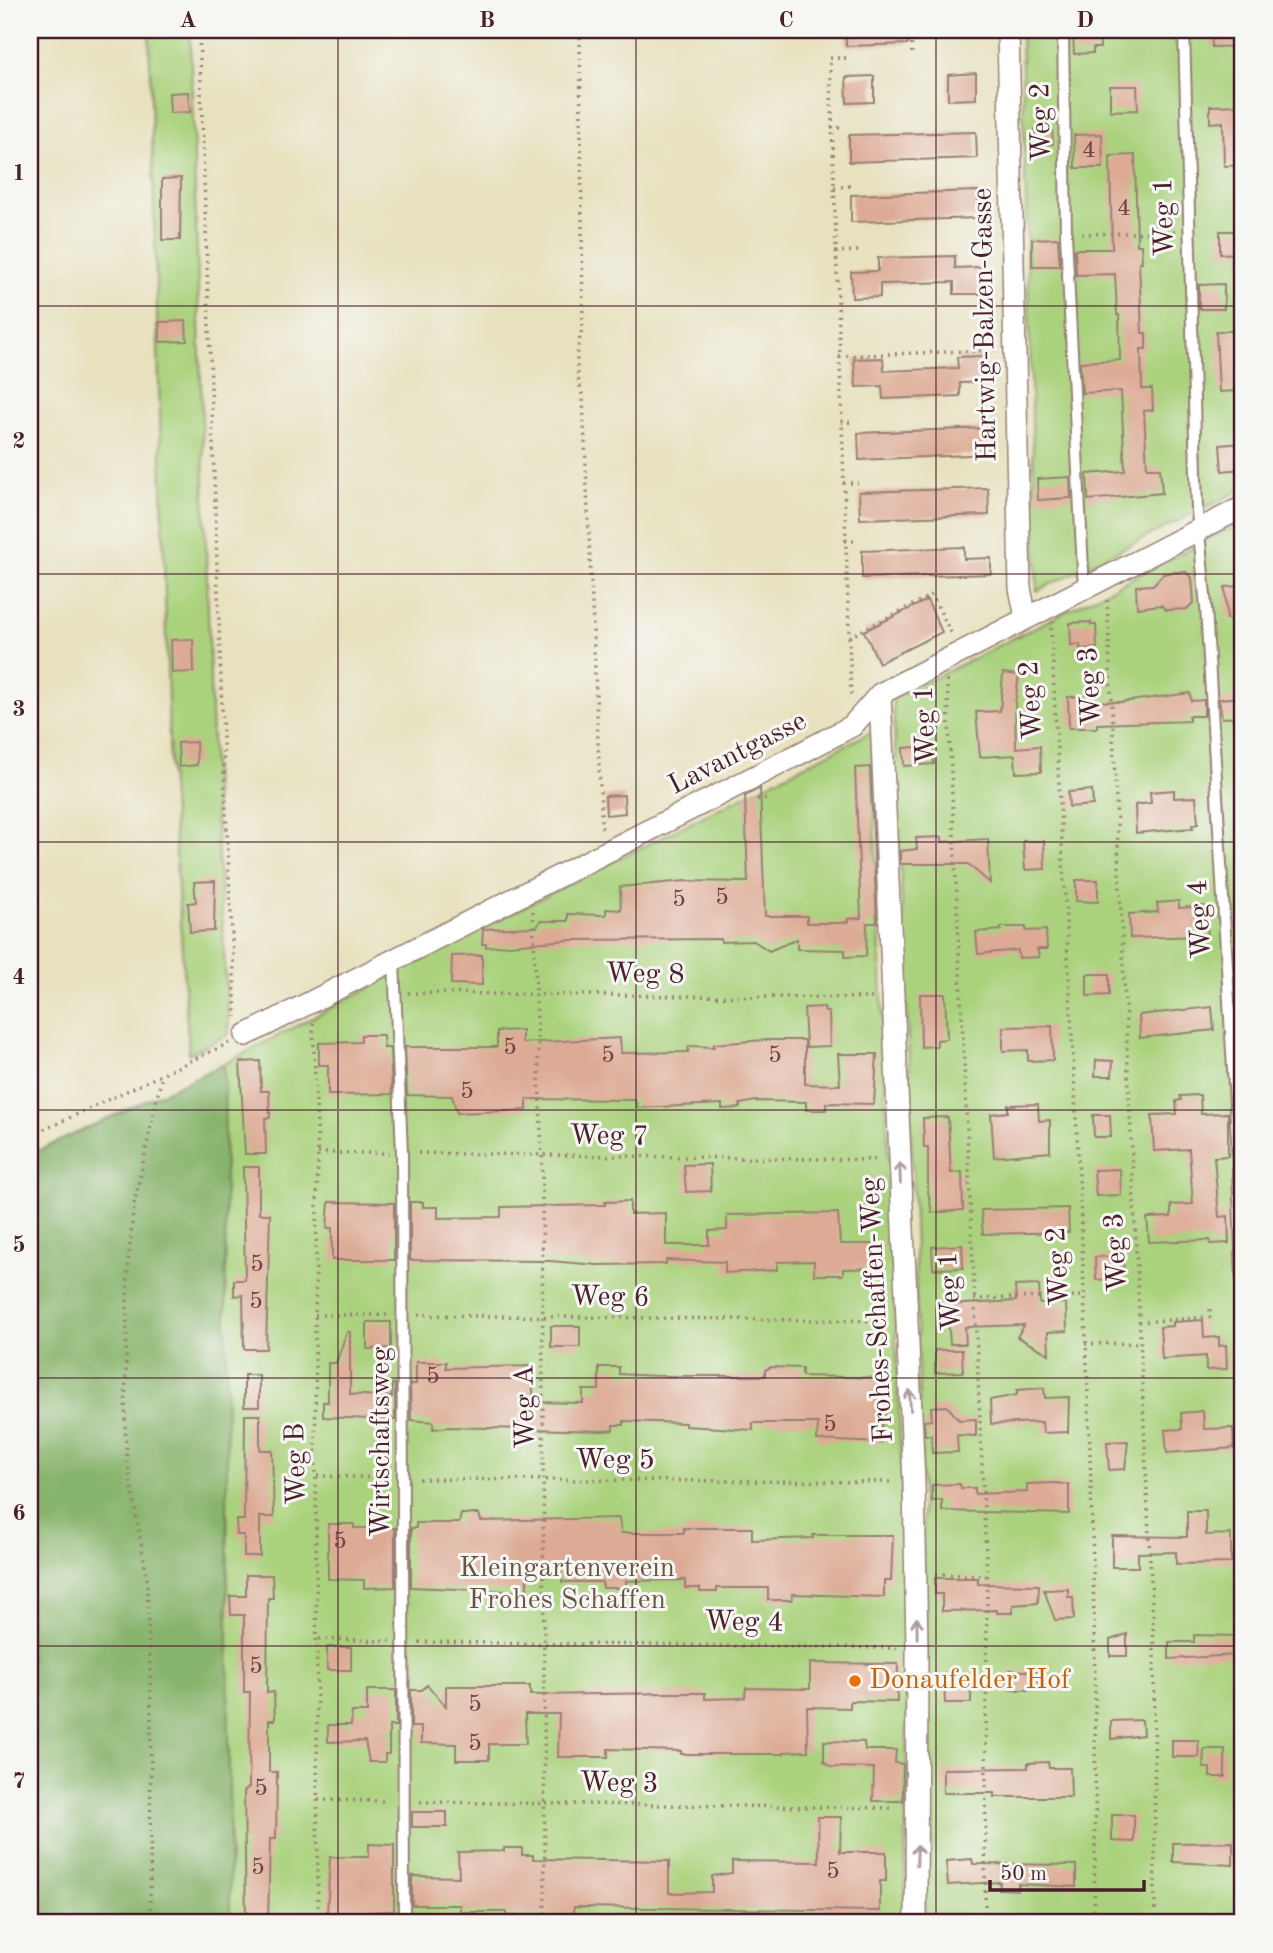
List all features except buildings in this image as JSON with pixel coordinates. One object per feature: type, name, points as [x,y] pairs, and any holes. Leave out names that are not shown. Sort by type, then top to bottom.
[{"type":"street","name":"Hartwig-Balzen-Gasse","points":[[1008,30],[1020,588],[1026,618]]},
{"type":"street","name":"Lavantgasse","points":[[246,1035],[312,1004],[852,726],[878,697],[953,654],[1084,591],[1243,507]]},
{"type":"street","name":"Frohes-Schaffen-Weg","points":[[878,697],[894,999],[905,1321],[914,1483],[918,1808],[916,1923]]},
{"type":"lane","name":"Weg 2","points":[[1063,30],[1066,235],[1084,591]]},
{"type":"lane","name":"Weg 1","points":[[1184,30],[1187,232],[1197,511],[1201,528]]},
{"type":"lane","name":"Weg 4","points":[[1201,528],[1236,1124],[1243,1307]]},
{"type":"lane","name":"Wirtschaftsweg","points":[[394,961],[402,1153],[404,1315],[404,1923]]},
{"type":"path","points":[[30,1133],[50,1127],[246,1035],[236,1017],[233,988],[199,30]]},
{"type":"path","points":[[580,30],[583,326],[576,349],[575,371],[583,397],[603,854]]},
{"type":"path","points":[[911,30],[912,55]]},
{"type":"path","points":[[846,58],[830,58],[851,697],[869,688],[878,697]]},
{"type":"path","points":[[831,128],[842,128]]},
{"type":"path","points":[[834,187],[850,186]]},
{"type":"path","points":[[1066,235],[1187,232]]},
{"type":"path","points":[[835,251],[858,251]]},
{"type":"path","points":[[839,356],[1015,350]]},
{"type":"path","points":[[841,423],[854,422]]},
{"type":"path","points":[[843,483],[858,483]]},
{"type":"path","points":[[845,541],[856,541]]},
{"type":"path","name":"Weg 3","points":[[1106,579],[1154,1647],[1155,1923]]},
{"type":"path","points":[[849,637],[932,595],[953,654]]},
{"type":"path","name":"Weg 2","points":[[1050,607],[1085,1344],[1097,1793],[1094,1923]]},
{"type":"path","name":"Weg 1","points":[[953,654],[986,1576],[985,1923]]},
{"type":"path","name":"Weg A","points":[[532,890],[542,1156],[546,1480],[545,1923]]},
{"type":"path","name":"Weg 8","points":[[396,993],[537,992],[894,999]]},
{"type":"path","name":"Weg B","points":[[312,1004],[318,1153],[315,1315],[319,1639],[318,1923]]},
{"type":"path","points":[[150,1923],[147,1578],[127,1459],[125,1411],[128,1262],[134,1205],[162,1075]]},
{"type":"path","name":"Weg 7","points":[[318,1153],[900,1160]]},
{"type":"path","points":[[974,1299],[1083,1296]]},
{"type":"path","points":[[1139,1322],[1209,1317],[1210,1309]]},
{"type":"path","name":"Weg 6","points":[[315,1315],[905,1321]]},
{"type":"path","points":[[1085,1344],[1141,1343]]},
{"type":"path","name":"Weg 5","points":[[317,1476],[914,1483]]},
{"type":"path","points":[[916,1574],[986,1576]]},
{"type":"path","name":"Weg 4","points":[[319,1639],[917,1648]]},
{"type":"path","name":"Weg 3","points":[[318,1800],[918,1808]]},
{"type":"green space","points":[[149,30],[190,30],[213,772],[229,1034],[189,1054],[170,771]]},
{"type":"green space","points":[[1021,30],[1243,30],[1243,489],[1037,591]]},
{"type":"green space","points":[[1243,522],[1243,1923],[925,1923],[925,1881],[932,1842],[910,1085],[893,699]]},
{"type":"green space","name":"Kleingartenverein Frohes Schaffen","points":[[871,732],[908,1630],[905,1923],[230,1923],[224,1064],[525,906]]},
{"type":"green space","points":[[224,1064],[230,1923],[30,1923],[30,1151],[38,1151]]},
{"type":"place","name":"Donaufelder Hof","points":[[855,1681]]}]
